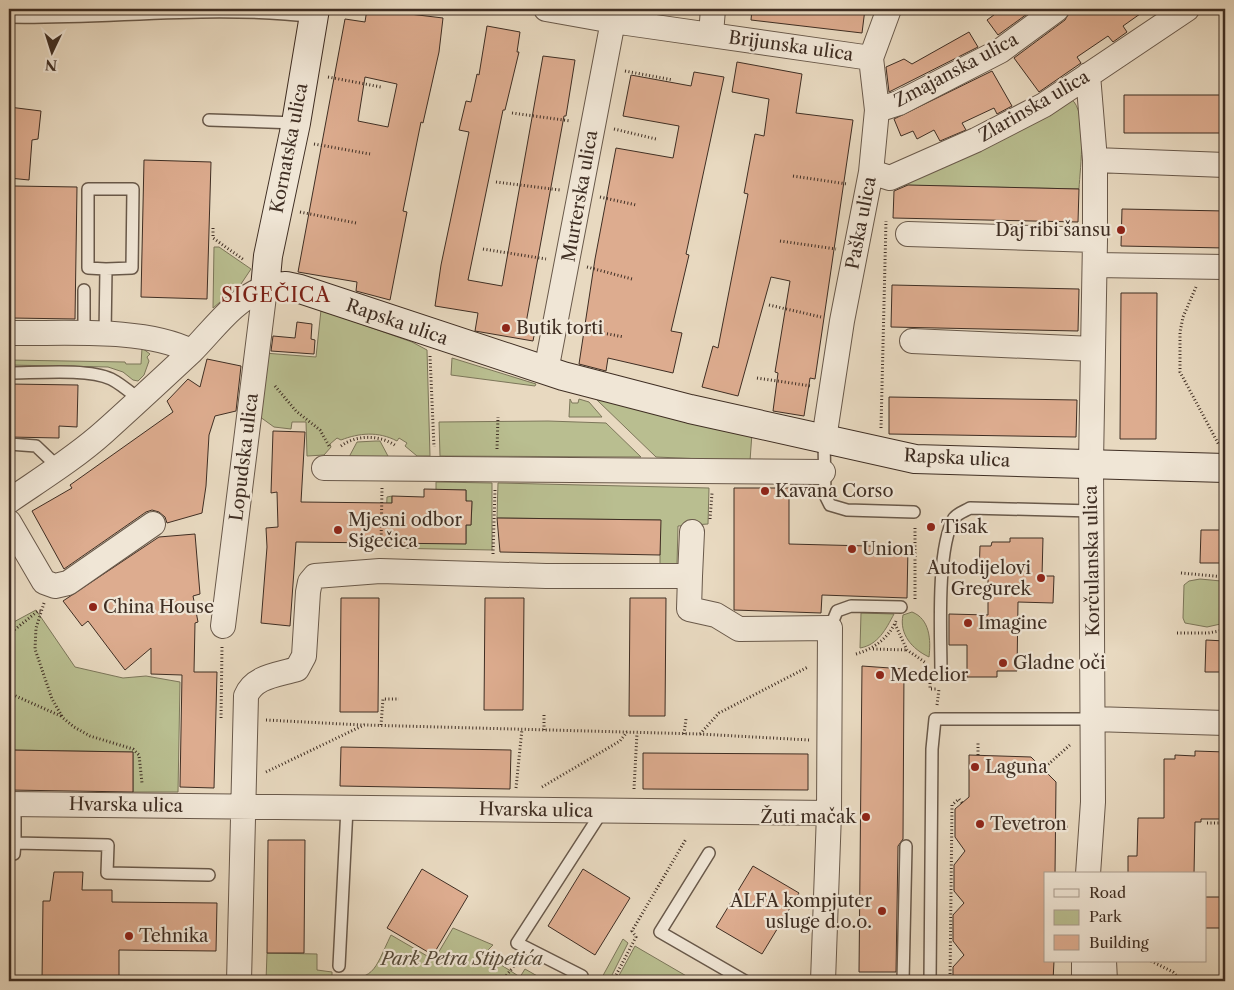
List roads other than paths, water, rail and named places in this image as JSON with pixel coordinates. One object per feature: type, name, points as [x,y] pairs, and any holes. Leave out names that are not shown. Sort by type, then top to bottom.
[{"type":"street","name":"Brijunska ulica","points":[[546,9],[613,21],[871,58]]},
{"type":"street","name":"Brijunska ulica","points":[[711,34],[713,9]]},
{"type":"street","name":"Paška ulica","points":[[824,439],[842,321],[871,172],[877,110],[871,58],[889,9]]},
{"type":"street","name":"Zmajanska ulica","points":[[877,110],[899,103],[1000,51],[1057,9]]},
{"type":"street","name":"Zlarinska ulica","points":[[871,172],[890,178],[976,140],[1044,105],[1187,9]]},
{"type":"street","name":"Kornatska ulica","points":[[265,288],[268,256],[296,123],[315,13]]},
{"type":"street","name":"Murterska ulica","points":[[546,371],[582,193],[613,21]]},
{"type":"street","points":[[1088,75],[1095,160],[1091,463]]},
{"type":"street","points":[[1095,160],[1225,165]]},
{"type":"street","points":[[908,234],[1095,240]]},
{"type":"street","points":[[1095,265],[1225,267]]},
{"type":"street","name":"Rapska ulica","points":[[9,501],[102,434],[245,299],[265,288],[281,286],[300,289],[546,371],[690,409],[880,453],[915,459],[1091,463],[1222,458]]},
{"type":"street","name":"Lopudska ulica","points":[[223,626],[265,288]]},
{"type":"street","points":[[9,333],[94,335],[164,340],[191,351]]},
{"type":"street","points":[[912,341],[1093,349]]},
{"type":"street","points":[[327,458],[383,468],[823,472]]},
{"type":"street","name":"Korčulanska ulica","points":[[1088,872],[1093,802],[1093,511],[1091,463]]},
{"type":"street","points":[[9,522],[44,582],[60,586],[68,583],[153,524]]},
{"type":"street","points":[[692,532],[689,609],[716,615],[738,629],[830,628],[829,813],[823,981]]},
{"type":"street","points":[[240,981],[246,696],[250,686],[256,681],[297,669],[301,664],[304,656],[308,592],[310,582],[316,576],[380,572],[492,575],[690,576]]},
{"type":"street","points":[[1093,719],[1225,722]]},
{"type":"street","name":"Korčulanska ulica","points":[[1093,802],[1099,872]]},
{"type":"street","name":"Hvarska ulica","points":[[12,804],[829,813]]},
{"type":"street","points":[[1084,962],[1084,981]]},
{"type":"street","points":[[1104,962],[1105,981]]},
{"type":"lane","points":[[9,17],[62,18],[222,11],[315,13]]},
{"type":"lane","points":[[209,120],[296,123]]},
{"type":"lane","points":[[88,188],[133,189],[132,268],[106,270],[88,268],[88,188]]},
{"type":"lane","points":[[94,335],[106,270]]},
{"type":"lane","points":[[84,290],[94,335]]},
{"type":"lane","points":[[9,373],[75,373],[100,376],[121,385],[140,400]]},
{"type":"lane","points":[[824,439],[823,472],[825,495],[830,505],[848,510],[914,512]]},
{"type":"lane","points":[[9,444],[36,446],[58,466]]},
{"type":"lane","points":[[941,674],[942,570],[948,533],[955,517],[970,508],[1093,511]]},
{"type":"lane","points":[[830,628],[837,611],[851,606],[901,606]]},
{"type":"lane","points":[[930,981],[932,749],[935,719],[1093,719]]},
{"type":"lane","points":[[9,854],[14,854],[15,843],[12,804]]},
{"type":"lane","points":[[339,966],[347,808]]},
{"type":"lane","points":[[582,976],[517,943],[603,810]]},
{"type":"lane","points":[[15,843],[108,845],[108,873],[209,875]]},
{"type":"lane","points":[[903,981],[906,846]]},
{"type":"lane","points":[[709,852],[660,932],[745,981]]},
{"type":"place","name":"Daj ribi šansu","points":[[1121,230]]},
{"type":"place","name":"Butik torti","points":[[506,328]]},
{"type":"place","name":"Kavana Corso","points":[[765,491]]},
{"type":"place","name":"Tisak","points":[[931,527]]},
{"type":"place","name":"Mjesni odbor Sigečica","points":[[338,530]]},
{"type":"place","name":"Union","points":[[852,549]]},
{"type":"place","name":"Autodijelovi Gregurek","points":[[1041,578]]},
{"type":"place","name":"China House","points":[[93,607]]},
{"type":"place","name":"Imagine","points":[[968,623]]},
{"type":"place","name":"Gladne oči","points":[[1003,663]]},
{"type":"place","name":"Medelior","points":[[880,675]]},
{"type":"place","name":"Laguna","points":[[975,767]]},
{"type":"place","name":"Žuti mačak","points":[[866,817]]},
{"type":"place","name":"Tevetron","points":[[980,824]]},
{"type":"place","name":"ALFA kompjuter usluge d.o.o.","points":[[882,911]]},
{"type":"place","name":"Tehnika","points":[[129,936]]},
{"type":"district","name":"SIGEČICA","points":[[276,295]]},
{"type":"park label","name":"Park Petra Stipetića","points":[[462,959]]}]
